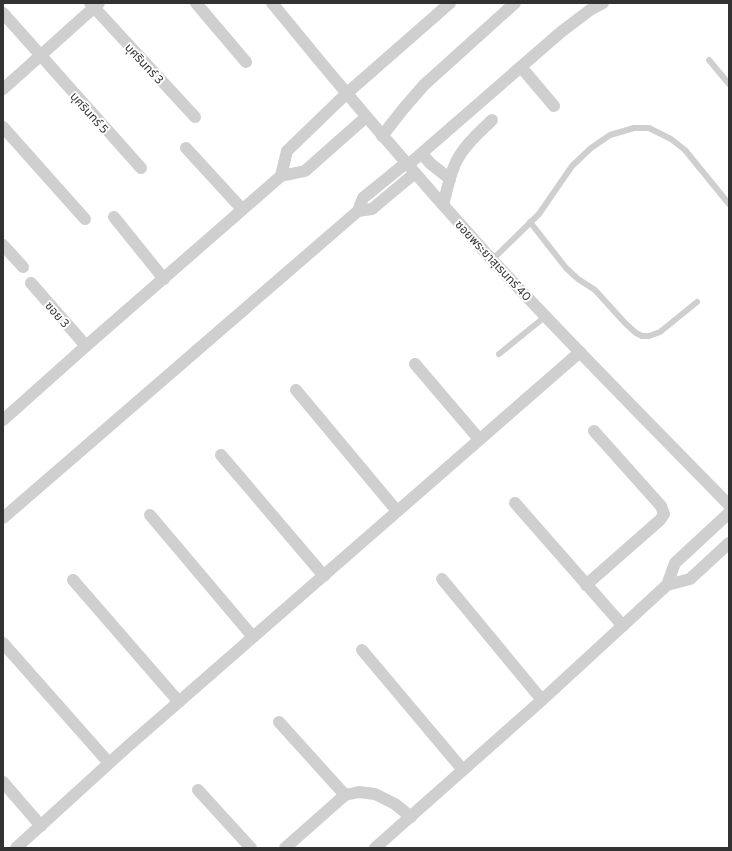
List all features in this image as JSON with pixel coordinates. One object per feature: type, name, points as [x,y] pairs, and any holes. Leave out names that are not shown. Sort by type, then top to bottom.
[{"type":"street","points":[[196,3],[246,62]]},
{"type":"street","name":"ซอยพระยาสุเรนทร์ 40","points":[[272,3],[366,118],[492,259],[729,505]]},
{"type":"street","points":[[281,176],[287,151],[346,94],[450,3]]},
{"type":"street","points":[[382,136],[424,85],[515,3]]},
{"type":"street","points":[[3,518],[358,211],[363,198],[410,167],[422,154],[578,18],[603,3]]},
{"type":"street","points":[[3,89],[95,5]]},
{"type":"street","name":"บุศรินทร์ 3","points":[[95,5],[195,117]]},
{"type":"street","name":"บุศรินทร์ 5","points":[[3,13],[140,168]]},
{"type":"street","points":[[521,67],[554,106]]},
{"type":"street","points":[[4,416],[164,279],[281,176],[305,171],[366,118]]},
{"type":"street","points":[[443,205],[456,162],[462,152],[492,120]]},
{"type":"street","points":[[3,127],[85,219]]},
{"type":"street","points":[[186,148],[242,209]]},
{"type":"street","points":[[422,154],[431,164],[450,179]]},
{"type":"street","points":[[114,217],[164,279]]},
{"type":"street","points":[[3,245],[23,267]]},
{"type":"street","name":"ซอย 3","points":[[31,283],[86,346]]},
{"type":"street","points":[[16,848],[109,763],[580,352]]},
{"type":"street","points":[[415,364],[479,439]]},
{"type":"street","points":[[296,390],[397,511]]},
{"type":"street","points":[[586,585],[660,520],[664,514],[661,506],[594,431]]},
{"type":"street","points":[[221,455],[324,576]]},
{"type":"street","points":[[515,503],[623,626]]},
{"type":"street","points":[[375,848],[542,700],[667,585],[675,563],[729,513]]},
{"type":"street","points":[[150,515],[253,637]]},
{"type":"street","points":[[667,585],[690,579],[729,543]]},
{"type":"street","points":[[442,579],[542,700]]},
{"type":"street","points":[[73,580],[179,702]]},
{"type":"street","points":[[3,643],[109,763]]},
{"type":"street","points":[[362,650],[463,770]]},
{"type":"street","points":[[279,722],[345,795]]},
{"type":"street","points":[[3,782],[41,826]]},
{"type":"street","points":[[198,790],[250,848]]},
{"type":"street","points":[[285,848],[345,795],[359,792],[376,794],[395,804],[411,817]]},
{"type":"lane","points":[[709,60],[729,84]]},
{"type":"lane","points":[[492,259],[539,214],[572,166],[591,148],[610,135],[634,128],[650,128],[671,139],[685,150],[729,203]]},
{"type":"lane","points":[[530,222],[566,268],[578,279],[595,290],[625,323],[636,333],[642,336],[650,336],[660,332],[697,302]]},
{"type":"lane","points":[[499,354],[546,316]]}]
